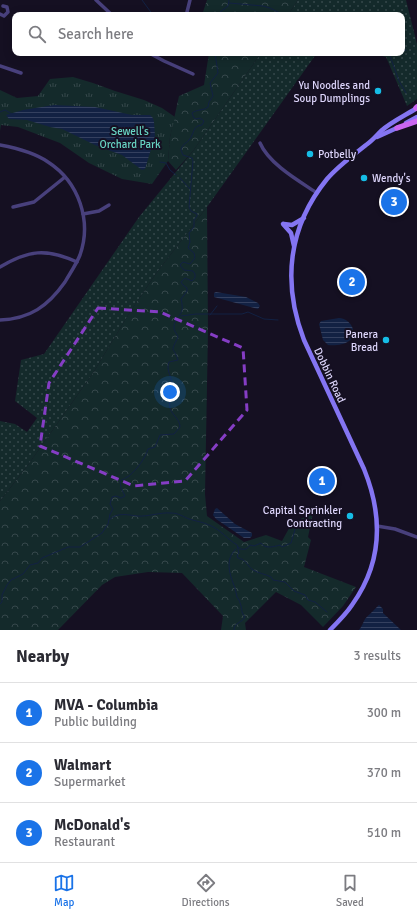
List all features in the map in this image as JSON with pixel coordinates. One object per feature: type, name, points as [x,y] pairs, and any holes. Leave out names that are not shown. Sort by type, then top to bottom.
[{"type":"main road","points":[[397,128],[417,121]]},
{"type":"street","points":[[0,14],[4,16],[8,12],[7,8],[1,6],[3,0]]},
{"type":"street","points":[[96,0],[109,12]]},
{"type":"street","points":[[187,12],[190,0]]},
{"type":"street","points":[[155,56],[193,74]]},
{"type":"street","points":[[0,66],[20,73]]},
{"type":"street","name":"Dobbin Road","points":[[330,630],[352,605],[364,585],[375,553],[377,526],[374,500],[369,481],[304,340],[297,320],[291,283],[292,258],[304,218],[327,180],[339,167],[375,138],[381,130],[417,108]]},
{"type":"street","name":"Dobbin Road","points":[[375,138],[397,128],[417,116]]},
{"type":"street","points":[[260,143],[263,149],[286,172],[318,193]]},
{"type":"street","points":[[0,145],[40,157],[55,167],[65,177],[78,195],[83,214],[84,235],[83,245],[77,262],[61,287],[51,299],[30,314],[22,317],[0,320]]},
{"type":"street","points":[[13,207],[34,202],[65,177]]},
{"type":"street","points":[[83,214],[99,211],[109,205]]},
{"type":"street","points":[[294,249],[291,233],[283,224],[292,224],[304,218]]},
{"type":"street","points":[[0,267],[14,259],[35,252],[52,253],[77,262]]},
{"type":"street","points":[[377,526],[395,529],[417,537]]},
{"type":"highlighted area","points":[[98,308],[160,312],[243,348],[247,410],[185,481],[134,486],[40,446],[49,383]]},
{"type":"green space","points":[[207,0],[298,0],[290,12],[203,12]]},
{"type":"green space","points":[[298,0],[406,0],[417,44],[417,99],[407,106],[386,57],[382,56],[405,56],[405,12],[290,12]]},
{"type":"green space","points":[[209,56],[259,56],[193,151],[176,170],[168,161],[170,137],[179,96],[204,85]]},
{"type":"green space","points":[[259,56],[315,56],[207,207],[155,275],[130,312],[93,373],[28,465],[0,501],[0,421],[15,424],[27,432],[37,418],[15,401],[21,360],[44,354],[139,217],[193,151]]},
{"type":"green space","name":"Sewell's Orchard Park","points":[[73,77],[144,100],[162,108],[175,117],[170,137],[168,161],[152,184],[122,179],[89,163],[60,143],[18,127],[1,125],[0,131],[0,90],[17,98],[38,96],[50,79]]},
{"type":"green space","points":[[207,207],[208,331],[205,494],[207,516],[244,542],[266,535],[282,541],[292,523],[313,513],[308,537],[311,540],[304,567],[356,587],[343,606],[323,627],[301,605],[276,592],[245,623],[246,630],[221,630],[223,616],[182,573],[148,572],[115,577],[102,585],[58,630],[0,630],[0,501],[28,465],[93,373],[130,312],[155,275]]},
{"type":"water","points":[[54,105],[95,107],[132,115],[150,115],[154,122],[155,136],[145,169],[142,170],[122,155],[97,146],[62,129],[27,120],[9,119],[6,115],[23,110]]},
{"type":"water","points":[[216,292],[246,297],[258,303],[260,306],[258,309],[214,297],[214,293]]},
{"type":"water","points":[[339,318],[347,320],[352,326],[352,338],[342,344],[328,345],[323,340],[319,324],[321,321]]},
{"type":"water","points":[[217,508],[235,524],[252,533],[252,536],[250,538],[244,538],[216,519],[213,515],[215,509]]},
{"type":"water","points":[[379,605],[383,609],[383,613],[401,630],[359,630],[365,619]]},
{"type":"waterway","points":[[142,0],[151,12]]},
{"type":"waterway","points":[[220,12],[228,6],[229,0]]},
{"type":"waterway","points":[[229,3],[263,6],[278,12]]},
{"type":"waterway","points":[[0,604],[2,602],[2,595],[7,585],[11,580],[23,574],[30,565],[38,563],[42,558],[68,547],[80,547],[102,533],[108,524],[110,514],[113,509],[110,504],[112,497],[116,496],[121,498],[125,496],[121,488],[120,481],[129,476],[138,467],[148,449],[155,447],[160,435],[174,434],[180,427],[179,422],[170,408],[173,386],[168,365],[169,362],[178,360],[173,349],[178,337],[174,329],[176,321],[182,310],[181,299],[187,291],[187,288],[181,282],[185,278],[192,281],[195,278],[193,271],[184,270],[180,265],[183,262],[190,264],[195,258],[194,253],[188,248],[190,242],[189,233],[194,227],[194,220],[197,216],[197,214],[191,211],[189,207],[193,161],[192,158],[183,155],[181,150],[183,145],[191,137],[195,128],[202,125],[204,121],[200,118],[194,118],[192,113],[208,107],[213,96],[210,83],[218,73],[215,56]]},
{"type":"waterway","points":[[390,56],[399,81],[406,93]]},
{"type":"waterway","points":[[0,112],[5,110],[12,114]]},
{"type":"waterway","points":[[160,162],[166,163],[170,170],[176,175]]},
{"type":"waterway","points":[[180,178],[190,189]]},
{"type":"waterway","points":[[210,315],[217,306]]},
{"type":"waterway","points":[[181,316],[196,314],[242,314],[248,312],[264,319],[278,320]]},
{"type":"waterway","points":[[110,519],[116,515],[141,516],[171,513],[207,524],[217,529],[237,545],[239,553],[237,555],[238,558],[245,561],[253,570],[271,577],[273,580],[285,582],[294,591],[305,595],[308,600],[315,602],[327,612]]},
{"type":"waterway","points":[[238,547],[244,549],[250,545],[254,546],[261,543],[267,547],[280,545],[282,547],[291,543],[297,523]]},
{"type":"waterway","points":[[234,630],[235,625],[245,617],[237,597],[229,568],[230,558],[236,549]]},
{"type":"place","name":"Yu Noodles and Soup Dumplings","points":[[378,91]]},
{"type":"place","name":"Potbelly","points":[[310,154]]},
{"type":"place","name":"Wendy's","points":[[364,178]]},
{"type":"place","name":"McDonald's","points":[[394,202]]},
{"type":"place","name":"Walmart","points":[[352,282]]},
{"type":"place","name":"Panera Bread","points":[[386,340]]},
{"type":"place","name":"MVA - Columbia","points":[[322,481]]},
{"type":"place","name":"Capital Sprinkler Contracting","points":[[350,516]]}]
